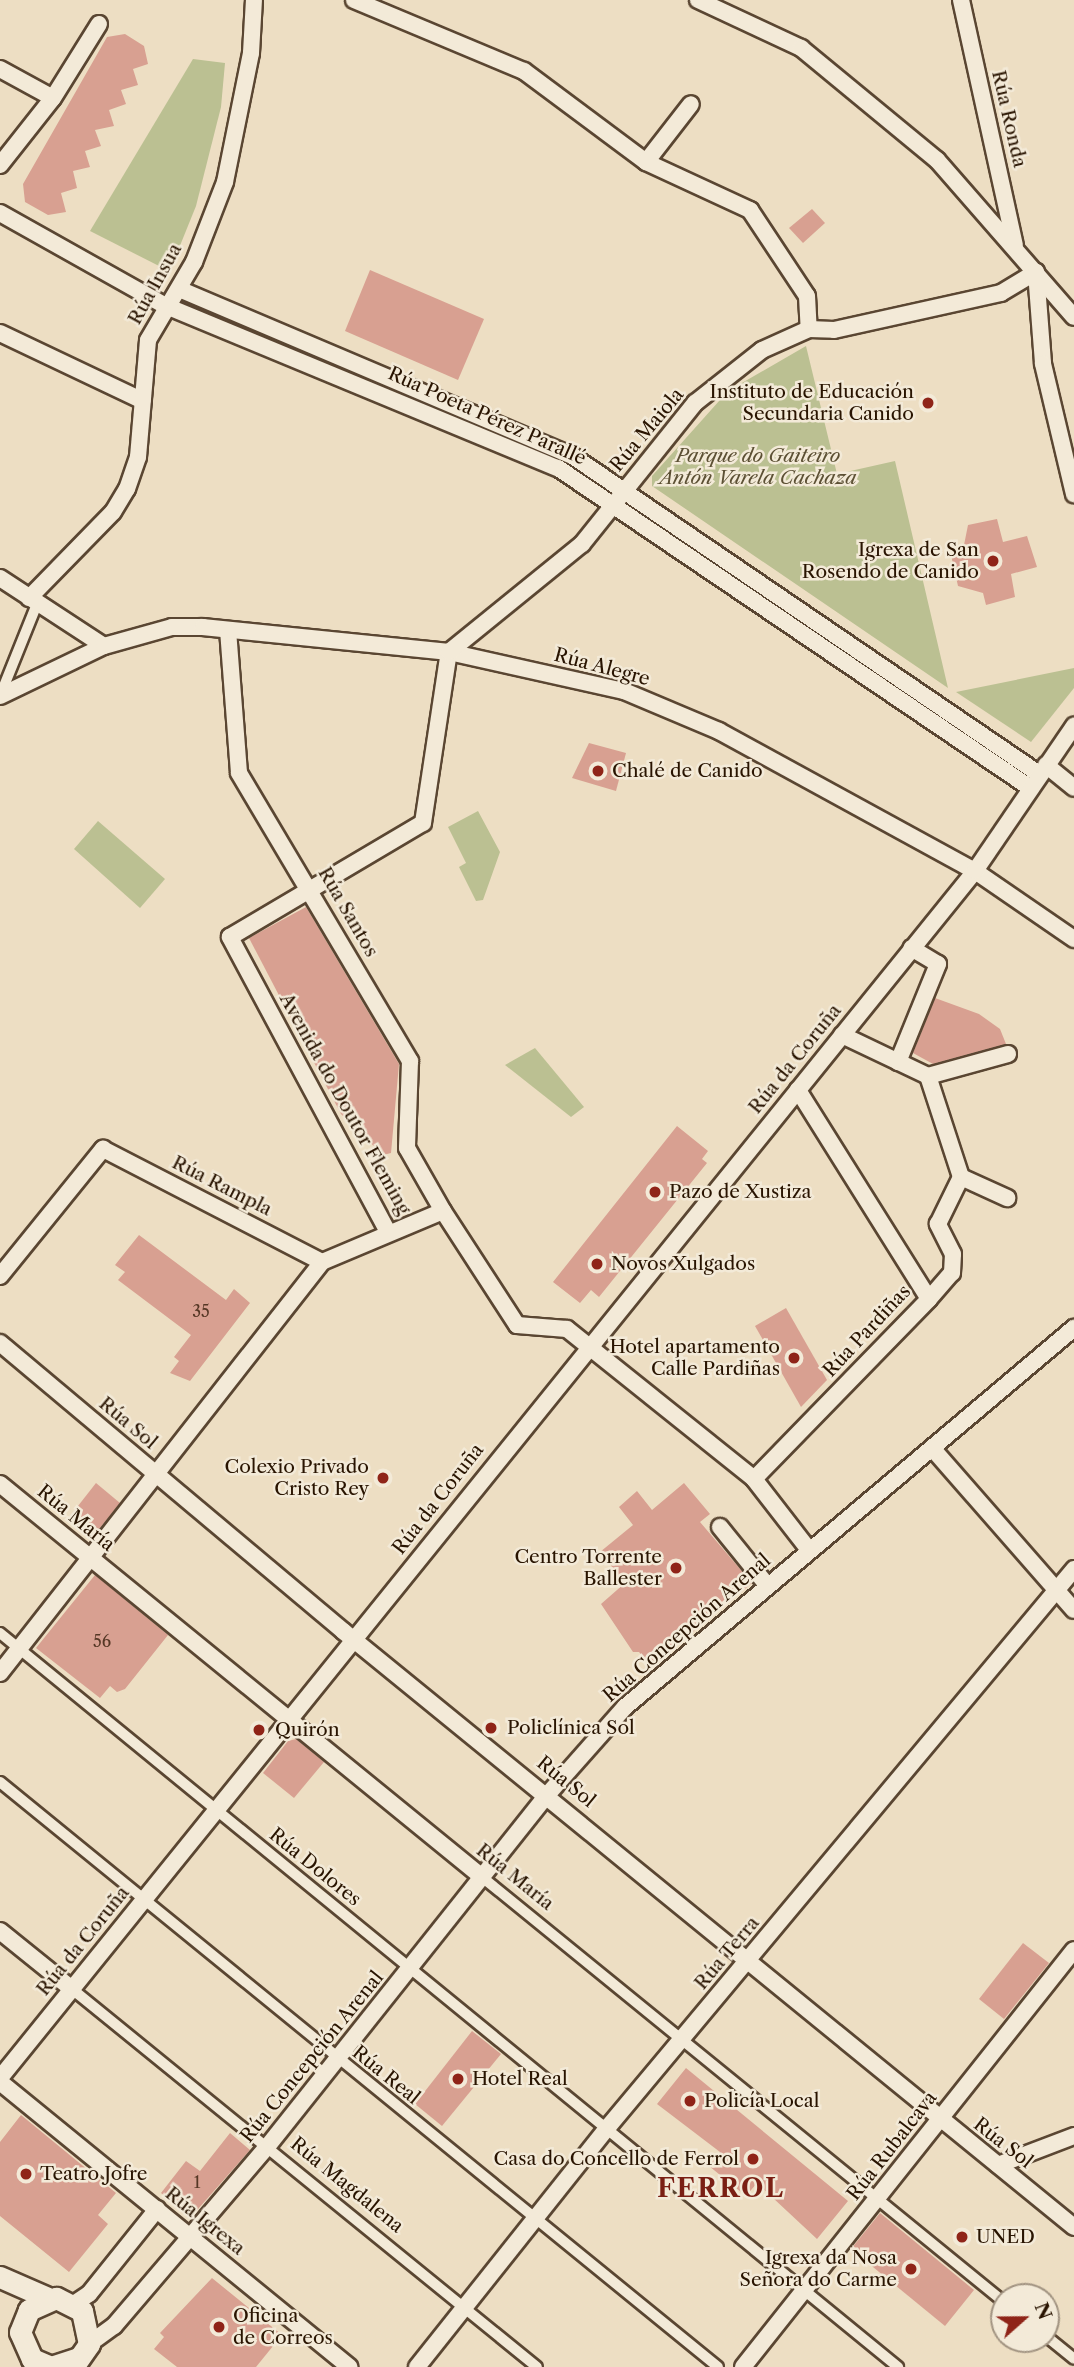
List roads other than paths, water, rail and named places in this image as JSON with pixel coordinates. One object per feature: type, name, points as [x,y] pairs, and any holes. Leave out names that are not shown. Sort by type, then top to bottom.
[{"type":"main road","points":[[0,2280],[48,2298],[74,2304],[88,2321],[80,2356],[51,2367],[25,2359],[22,2323],[0,2280]]},
{"type":"main road","points":[[22,2323],[29,2310],[48,2298]]},
{"type":"street","name":"Rúa Insua","points":[[33,601],[113,512],[127,489],[138,457],[148,340],[166,306],[179,289],[225,182],[251,53],[254,0]]},
{"type":"street","points":[[354,0],[524,72],[646,162],[750,210],[807,296],[809,328]]},
{"type":"street","points":[[698,0],[739,7],[801,48],[937,160],[1016,247],[1074,317]]},
{"type":"street","name":"Rúa Ronda","points":[[961,0],[1016,247]]},
{"type":"street","points":[[0,165],[53,98],[99,24]]},
{"type":"street","points":[[0,69],[53,98]]},
{"type":"street","points":[[646,162],[691,103]]},
{"type":"street","name":"Rúa Poeta Pérez Parallé","points":[[0,213],[166,306],[558,468],[1038,775]]},
{"type":"street","points":[[1036,272],[1043,364],[1074,494]]},
{"type":"street","name":"Rúa Maiola","points":[[449,652],[582,544],[695,403],[762,350],[809,328],[834,330],[1001,293],[1036,272]]},
{"type":"street","name":"Rúa Poeta Pérez Parallé","points":[[179,289],[574,457],[1038,775]]},
{"type":"street","points":[[0,333],[143,401]]},
{"type":"street","points":[[0,578],[104,646]]},
{"type":"street","points":[[0,696],[33,601]]},
{"type":"street","name":"Rúa Alegre","points":[[0,696],[104,646],[172,627],[449,652],[624,691],[703,724],[975,871],[1074,939]]},
{"type":"street","name":"Rúa Santos","points":[[228,630],[239,773],[410,1060],[407,1148],[443,1211]]},
{"type":"street","points":[[311,890],[423,824],[449,652]]},
{"type":"street","name":"Rúa da Coruña","points":[[0,2080],[354,1640],[586,1346],[975,871],[1038,775],[1074,726]]},
{"type":"street","points":[[1038,775],[1074,788]]},
{"type":"street","name":"Avenida do Doutor Fleming","points":[[311,890],[230,937],[388,1232],[443,1211],[517,1325],[567,1329],[754,1479],[809,1550]]},
{"type":"street","points":[[898,1062],[938,964],[911,948]]},
{"type":"street","points":[[842,1035],[928,1076],[1008,1054]]},
{"type":"street","points":[[928,1076],[961,1177],[938,1224],[953,1254],[952,1273],[929,1298]]},
{"type":"street","name":"Rúa Pardiñas","points":[[754,1479],[929,1298],[798,1090]]},
{"type":"street","name":"Rúa Rampla","points":[[0,1276],[103,1149],[322,1262]]},
{"type":"street","points":[[961,1177],[1007,1198]]},
{"type":"street","points":[[0,1674],[322,1262],[388,1232]]},
{"type":"street","name":"Rúa Concepción Arenal","points":[[80,2356],[114,2326],[267,2147],[548,1794],[625,1707],[1074,1328]]},
{"type":"street","name":"Rúa Sol","points":[[0,1343],[354,1640],[548,1794],[938,2121],[998,2165],[1074,2227]]},
{"type":"street","points":[[932,1448],[1074,1610]]},
{"type":"street","name":"Rúa María","points":[[0,1484],[990,2291]]},
{"type":"street","points":[[720,1527],[767,1585]]},
{"type":"street","name":"Rúa Terra","points":[[417,2367],[608,2127],[1074,1569]]},
{"type":"street","name":"Rúa Dolores","points":[[0,1633],[608,2127],[898,2367]]},
{"type":"street","name":"Rúa Real","points":[[0,1782],[718,2367]]},
{"type":"street","name":"Rúa Magdalena","points":[[0,1931],[537,2367]]},
{"type":"street","name":"Rúa Rubalcava","points":[[743,2367],[1074,1950]]},
{"type":"street","name":"Rúa Igrexa","points":[[0,2080],[350,2367]]},
{"type":"street","points":[[998,2165],[1074,2136]]},
{"type":"street","points":[[74,2304],[89,2294],[157,2209]]},
{"type":"street","points":[[1060,2348],[1074,2359]]},
{"type":"place","name":"Instituto de Educación Secundaria Canido","points":[[928,403]]},
{"type":"place","name":"Igrexa de San Rosendo de Canido","points":[[993,561]]},
{"type":"place","name":"Chalé de Canido","points":[[598,771]]},
{"type":"place","name":"Pazo de Xustiza","points":[[655,1192]]},
{"type":"place","name":"Novos Xulgados","points":[[597,1264]]},
{"type":"place","name":"Hotel apartamento Calle Pardiñas","points":[[794,1358]]},
{"type":"place","name":"Colexio Privado Cristo Rey","points":[[383,1478]]},
{"type":"place","name":"Centro Torrente Ballester","points":[[676,1568]]},
{"type":"place","name":"Policlínica Sol","points":[[491,1728]]},
{"type":"place","name":"Quirón","points":[[259,1730]]},
{"type":"place","name":"Hotel Real","points":[[458,2079]]},
{"type":"place","name":"Policía Local","points":[[690,2101]]},
{"type":"place","name":"Casa do Concello de Ferrol","points":[[753,2159]]},
{"type":"place","name":"Teatro Jofre","points":[[26,2174]]},
{"type":"place","name":"UNED","points":[[962,2237]]},
{"type":"place","name":"Igrexa da Nosa Señora do Carme","points":[[911,2269]]},
{"type":"place","name":"Oficina de Correos","points":[[219,2327]]},
{"type":"district","name":"FERROL","points":[[721,2189]]},
{"type":"park label","name":"Parque do Gaiteiro Antón Varela Cachaza","points":[[758,467]]}]
